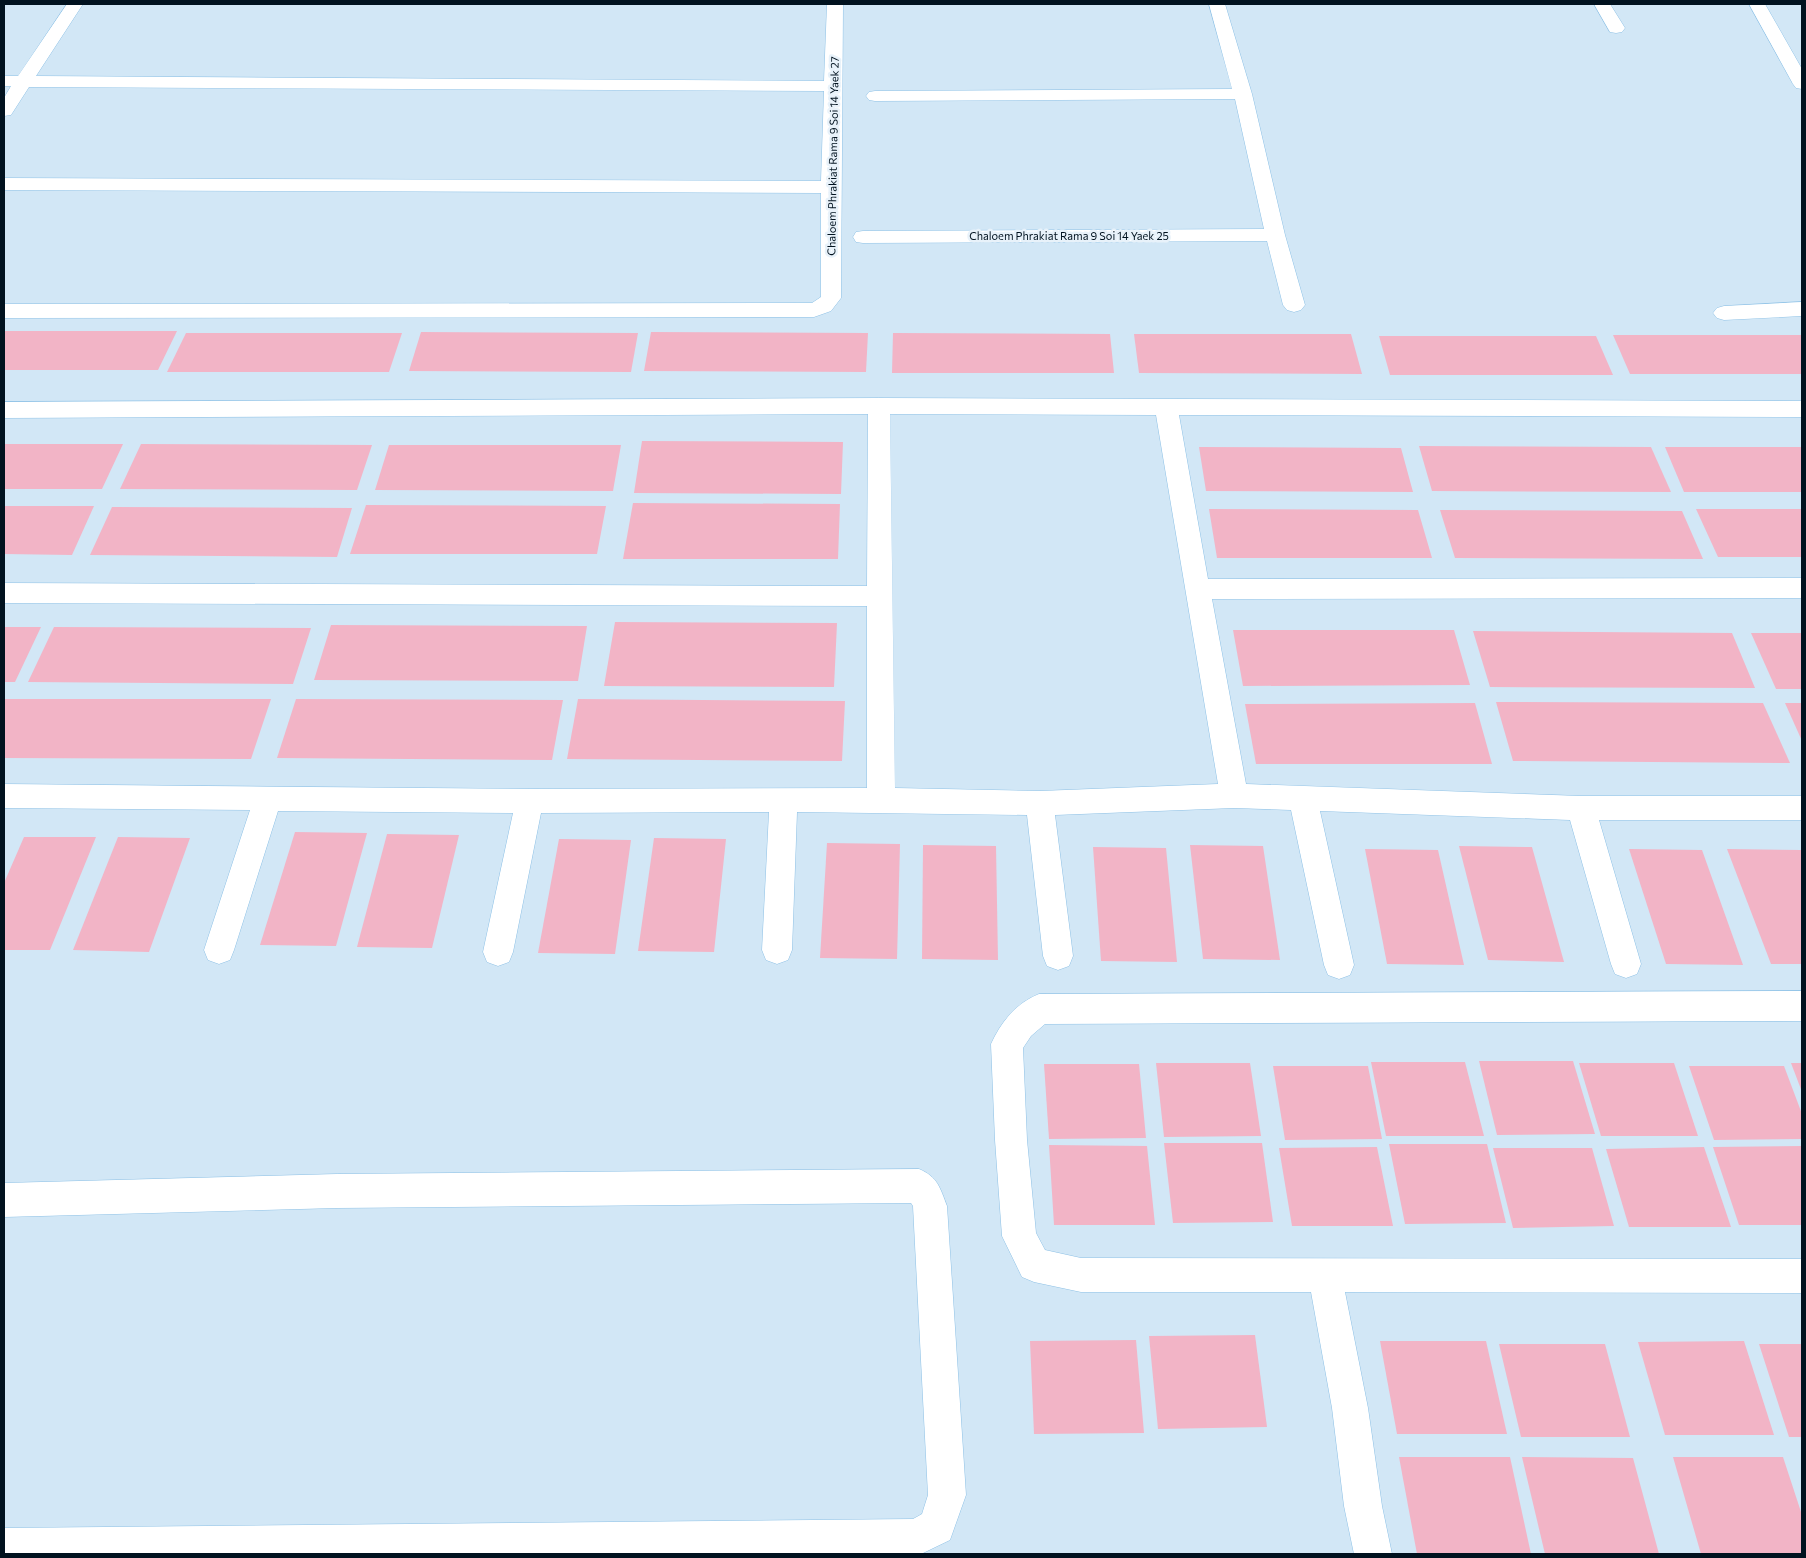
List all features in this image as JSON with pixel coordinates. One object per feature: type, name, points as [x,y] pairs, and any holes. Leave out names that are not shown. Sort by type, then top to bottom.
[{"type":"street","points":[[4,111],[76,4]]},
{"type":"street","name":"Chaloem Phrakiat Rama 9 Soi 14 Yaek 27","points":[[4,311],[814,310],[824,306],[831,298],[831,186],[835,86],[835,4]]},
{"type":"street","points":[[1217,4],[1243,94],[1275,235],[1294,305]]},
{"type":"street","points":[[1602,4],[1616,28]]},
{"type":"street","points":[[1757,4],[1802,84]]},
{"type":"street","points":[[4,81],[835,86]]},
{"type":"street","points":[[875,96],[1243,94]]},
{"type":"street","points":[[4,184],[831,186]]},
{"type":"street","name":"Chaloem Phrakiat Rama 9 Soi 14 Yaek 25","points":[[863,237],[1275,235]]},
{"type":"street","points":[[1724,313],[1802,309]]},
{"type":"street","points":[[880,406],[881,800]]},
{"type":"street","points":[[4,410],[880,406],[1802,408]]},
{"type":"street","points":[[1166,407],[1234,796]]},
{"type":"street","points":[[1197,589],[1802,588]]},
{"type":"street","points":[[4,593],[880,596]]},
{"type":"street","points":[[5,798],[268,798],[530,801],[881,800],[1040,803],[1234,796],[1580,808],[1802,808]]},
{"type":"street","points":[[219,950],[268,798]]},
{"type":"street","points":[[1303,799],[1339,965]]},
{"type":"street","points":[[498,952],[530,801]]},
{"type":"street","points":[[776,950],[783,801]]},
{"type":"street","points":[[1040,803],[1058,956]]},
{"type":"street","points":[[1580,808],[1626,964]]},
{"type":"street","points":[[1802,1006],[1039,1009],[1020,1025],[1007,1044],[1011,1140],[1019,1236],[1034,1265],[1081,1275],[1802,1276]]},
{"type":"street","points":[[4,1200],[337,1191],[919,1186],[930,1206],[947,1494],[937,1527],[915,1538],[4,1547]]},
{"type":"street","points":[[1325,1276],[1350,1408],[1363,1506],[1373,1554]]},
{"type":"building","points":[[4,331],[177,331],[158,370],[4,370]]},
{"type":"building","points":[[421,332],[638,333],[631,372],[409,371]]},
{"type":"building","points":[[651,332],[868,333],[866,372],[644,371]]},
{"type":"building","points":[[186,333],[402,333],[389,372],[167,372]]},
{"type":"building","points":[[893,333],[1110,334],[1114,373],[892,373]]},
{"type":"building","points":[[1134,334],[1351,334],[1362,374],[1139,373]]},
{"type":"building","points":[[1613,335],[1802,335],[1802,374],[1630,374]]},
{"type":"building","points":[[1379,336],[1596,336],[1613,375],[1390,375]]},
{"type":"building","points":[[642,441],[843,442],[841,494],[634,493]]},
{"type":"building","points":[[4,444],[123,444],[102,489],[4,489]]},
{"type":"building","points":[[141,444],[372,445],[357,490],[120,489]]},
{"type":"building","points":[[389,445],[621,445],[613,491],[375,490]]},
{"type":"building","points":[[1419,446],[1651,447],[1671,492],[1432,491]]},
{"type":"building","points":[[1199,447],[1401,448],[1413,492],[1206,491]]},
{"type":"building","points":[[1665,447],[1802,447],[1802,492],[1684,492]]},
{"type":"building","points":[[633,503],[840,504],[838,559],[623,559]]},
{"type":"building","points":[[366,505],[606,506],[597,554],[350,554]]},
{"type":"building","points":[[4,506],[94,506],[72,555],[4,554]]},
{"type":"building","points":[[112,507],[352,508],[337,557],[90,555]]},
{"type":"building","points":[[1209,509],[1418,510],[1432,558],[1217,558]]},
{"type":"building","points":[[1696,509],[1802,509],[1802,557],[1718,557]]},
{"type":"building","points":[[1440,510],[1682,511],[1703,559],[1455,558]]},
{"type":"building","points":[[615,622],[837,623],[834,687],[604,686]]},
{"type":"building","points":[[331,625],[587,626],[578,681],[314,680]]},
{"type":"building","points":[[4,627],[41,627],[15,682],[4,682]]},
{"type":"building","points":[[54,627],[311,628],[293,684],[28,682]]},
{"type":"building","points":[[1233,630],[1454,630],[1470,685],[1243,686]]},
{"type":"building","points":[[1473,631],[1732,633],[1755,688],[1490,687]]},
{"type":"building","points":[[1751,633],[1802,633],[1802,689],[1776,689]]},
{"type":"building","points":[[4,699],[271,699],[251,759],[4,758]]},
{"type":"building","points":[[296,699],[563,700],[552,760],[277,758]]},
{"type":"building","points":[[578,699],[845,701],[842,761],[567,759]]},
{"type":"building","points":[[1496,702],[1763,703],[1790,763],[1513,761]]},
{"type":"building","points":[[1475,703],[1492,764],[1256,764],[1245,704]]},
{"type":"building","points":[[1785,703],[1802,703],[1802,741]]},
{"type":"building","points":[[295,832],[367,833],[336,946],[260,945]]},
{"type":"building","points":[[387,834],[459,835],[432,948],[357,947]]},
{"type":"building","points":[[24,837],[96,837],[50,950],[4,950],[4,883]]},
{"type":"building","points":[[118,837],[190,838],[149,952],[73,950]]},
{"type":"building","points":[[654,838],[726,839],[714,952],[638,951]]},
{"type":"building","points":[[559,839],[631,840],[615,954],[538,953]]},
{"type":"building","points":[[827,843],[900,844],[897,959],[820,958]]},
{"type":"building","points":[[923,845],[996,846],[998,960],[922,959]]},
{"type":"building","points":[[1190,845],[1263,846],[1280,960],[1203,959]]},
{"type":"building","points":[[1459,846],[1532,847],[1564,962],[1488,960]]},
{"type":"building","points":[[1093,847],[1166,848],[1177,962],[1101,961]]},
{"type":"building","points":[[1365,849],[1438,850],[1464,965],[1387,964]]},
{"type":"building","points":[[1629,849],[1702,850],[1743,965],[1666,964]]},
{"type":"building","points":[[1727,849],[1801,850],[1802,964],[1771,964]]},
{"type":"building","points":[[1479,1061],[1573,1061],[1595,1134],[1497,1135]]},
{"type":"building","points":[[1371,1062],[1465,1062],[1484,1136],[1386,1136]]},
{"type":"building","points":[[1156,1063],[1250,1063],[1261,1136],[1164,1137]]},
{"type":"building","points":[[1579,1063],[1674,1063],[1698,1136],[1601,1136]]},
{"type":"building","points":[[1791,1063],[1802,1063],[1802,1092]]},
{"type":"building","points":[[1044,1064],[1139,1064],[1146,1138],[1049,1139]]},
{"type":"building","points":[[1273,1066],[1368,1066],[1382,1139],[1285,1140]]},
{"type":"building","points":[[1689,1066],[1784,1066],[1802,1114],[1802,1139],[1714,1140]]},
{"type":"building","points":[[1164,1143],[1262,1143],[1273,1222],[1173,1223]]},
{"type":"building","points":[[1389,1144],[1487,1144],[1506,1223],[1405,1224]]},
{"type":"building","points":[[1049,1145],[1147,1146],[1155,1225],[1054,1225]]},
{"type":"building","points":[[1802,1146],[1802,1225],[1739,1225],[1713,1147]]},
{"type":"building","points":[[1377,1147],[1393,1226],[1292,1226],[1279,1148]]},
{"type":"building","points":[[1704,1147],[1731,1227],[1629,1227],[1606,1149]]},
{"type":"building","points":[[1493,1148],[1592,1148],[1614,1226],[1513,1228]]},
{"type":"building","points":[[1255,1335],[1267,1427],[1158,1429],[1149,1336]]},
{"type":"building","points":[[1136,1340],[1144,1433],[1034,1434],[1030,1341]]},
{"type":"building","points":[[1380,1341],[1486,1341],[1507,1434],[1397,1434]]},
{"type":"building","points":[[1744,1341],[1774,1435],[1665,1435],[1638,1342]]},
{"type":"building","points":[[1499,1344],[1605,1344],[1630,1437],[1521,1437]]},
{"type":"building","points":[[1759,1344],[1802,1344],[1802,1437],[1789,1437]]},
{"type":"building","points":[[1399,1457],[1510,1457],[1531,1554],[1417,1554]]},
{"type":"building","points":[[1522,1457],[1633,1458],[1659,1554],[1545,1554]]},
{"type":"building","points":[[1673,1457],[1783,1457],[1802,1515],[1802,1554],[1701,1554]]}]
